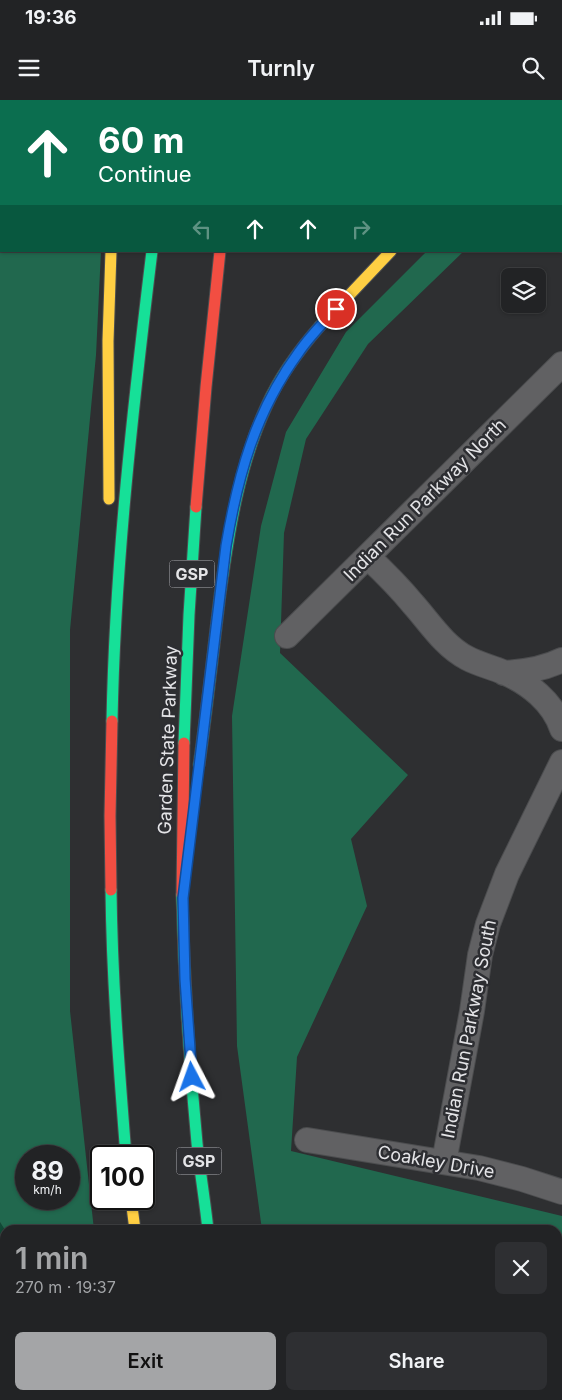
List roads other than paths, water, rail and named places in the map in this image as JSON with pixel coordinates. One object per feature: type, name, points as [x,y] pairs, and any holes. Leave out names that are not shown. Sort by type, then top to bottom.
[{"type":"highway","points":[[109,508],[108,341],[112,252]]},
{"type":"highway","points":[[110,763],[120,561],[139,352],[152,252]]},
{"type":"highway","name":"Garden State Parkway","points":[[207,1225],[197,1142],[185,979],[183,775],[187,661],[203,409],[220,252]]},
{"type":"highway","points":[[198,773],[226,546],[238,486],[252,440],[272,394],[299,351],[390,252]]},
{"type":"highway","points":[[109,557],[112,968],[125,1145]]},
{"type":"highway","points":[[183,898],[195,802]]},
{"type":"highway","points":[[132,1210],[134,1225]]},
{"type":"street","name":"Indian Run Parkway North","points":[[287,636],[562,364]]},
{"type":"street","points":[[368,557],[390,578],[436,632],[457,652],[524,683],[536,692],[554,712],[562,729]]},
{"type":"street","points":[[504,673],[545,667],[562,660]]},
{"type":"street","name":"Indian Run Parkway South","points":[[444,1162],[471,1019],[480,955],[488,924],[507,874],[562,762]]},
{"type":"street","name":"Coakley Drive","points":[[307,1140],[500,1172],[562,1192]]}]
